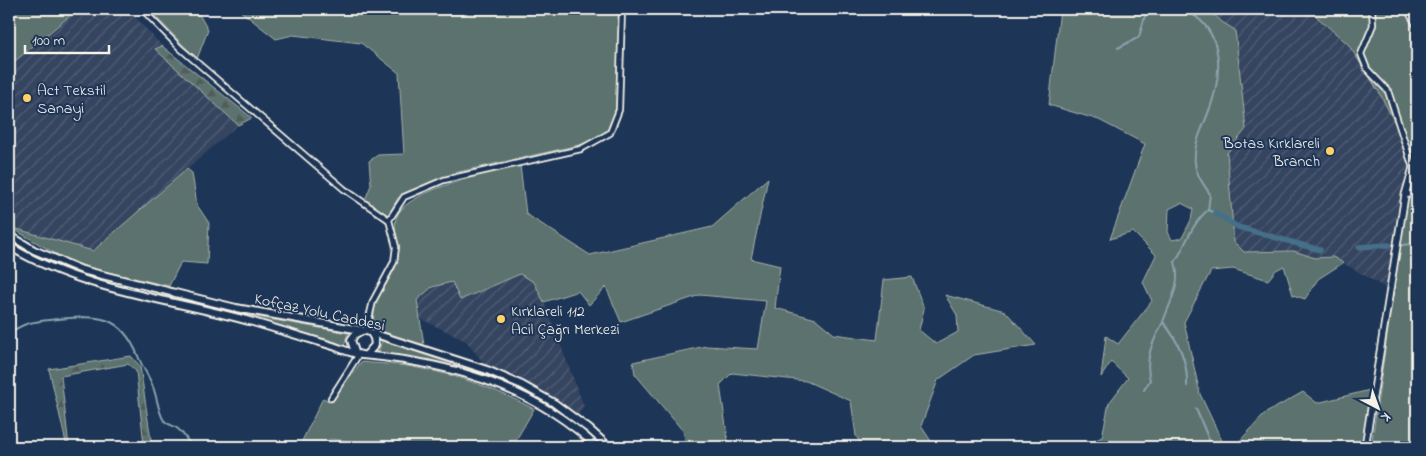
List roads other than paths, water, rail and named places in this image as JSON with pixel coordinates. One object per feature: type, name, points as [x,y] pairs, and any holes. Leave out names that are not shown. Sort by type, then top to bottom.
[{"type":"main road","name":"Kofçaz Yolu Caddesi","points":[[9,235],[43,254],[82,270],[236,308],[367,332],[486,370],[522,385],[570,414],[610,447]]},
{"type":"main road","name":"Kofçaz Yolu Caddesi","points":[[9,246],[40,264],[74,277],[244,319],[357,353],[441,367],[488,380],[549,410],[597,447]]},
{"type":"main road","points":[[357,353],[351,345],[352,337],[358,332],[367,332],[374,338],[375,345],[367,354]]},
{"type":"street","points":[[142,9],[180,48],[316,165],[344,188],[389,220],[396,247],[394,262],[373,301],[367,332]]},
{"type":"street","points":[[389,220],[404,197],[444,180],[581,149],[610,133],[619,110],[622,9]]},
{"type":"street","points":[[1372,9],[1373,25],[1361,54],[1367,69],[1388,90],[1413,168]]},
{"type":"street","points":[[1407,9],[1417,26]]},
{"type":"street","points":[[1365,447],[1405,195],[1417,161]]},
{"type":"street","points":[[1405,195],[1417,193]]},
{"type":"street","points":[[332,398],[357,353]]},
{"type":"waterway","points":[[1118,48],[1139,37],[1147,9]]},
{"type":"waterway","points":[[1183,9],[1197,18],[1208,29],[1218,55],[1216,86],[1195,151],[1197,172],[1210,194],[1208,210],[1193,228],[1175,262],[1177,270],[1176,285],[1163,322],[1181,351],[1186,368],[1187,386]]},
{"type":"waterway","points":[[1208,210],[1215,213]]},
{"type":"waterway","points":[[1215,213],[1238,227],[1320,250]]},
{"type":"waterway","points":[[1402,245],[1412,244],[1417,246]]},
{"type":"waterway","points":[[1359,247],[1389,245]]},
{"type":"waterway","points":[[9,335],[25,324],[58,319],[96,318],[107,320],[116,325],[131,342],[151,383],[163,419],[166,423],[176,427],[192,447]]},
{"type":"waterway","points":[[1144,390],[1150,380],[1148,372],[1150,350],[1163,322]]},
{"type":"waterway","points":[[1196,409],[1212,447]]},
{"type":"place","name":"Act Tekstil Sanayi","points":[[27,98]]},
{"type":"place","name":"Botas Kırklareli Branch","points":[[1330,151]]},
{"type":"place","name":"Kırklareli 112 Acil Çağrı Merkezi","points":[[501,319]]}]
